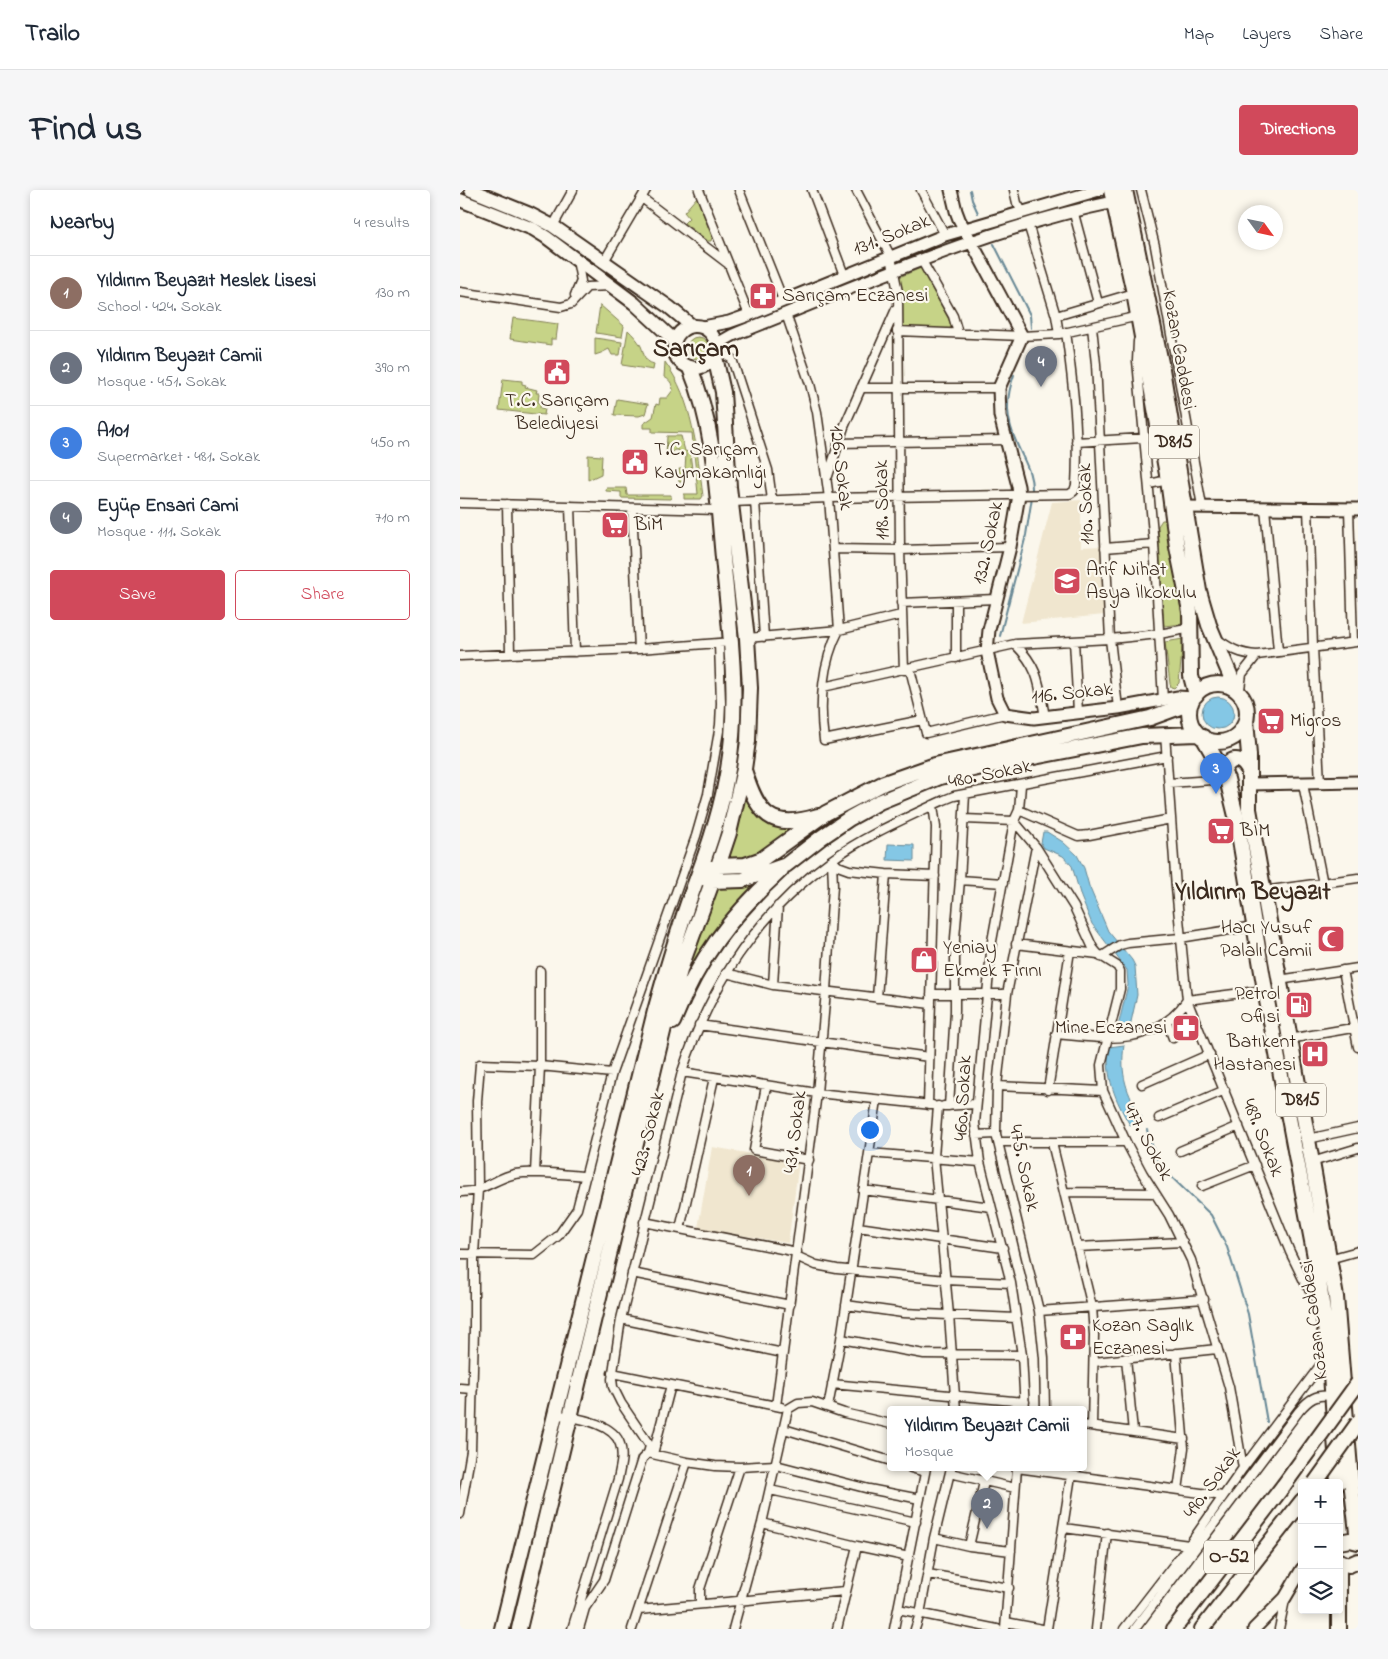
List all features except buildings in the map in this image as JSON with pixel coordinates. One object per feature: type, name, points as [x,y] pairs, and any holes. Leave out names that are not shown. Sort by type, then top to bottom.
[{"type":"highway","name":"Kozan Caddesi","points":[[1125,190],[1161,363],[1199,591],[1214,637],[1238,692]]},
{"type":"highway","name":"Kozan Caddesi","points":[[1113,196],[1134,293],[1168,480],[1177,547],[1190,611],[1192,628],[1191,676],[1194,698]]},
{"type":"highway","points":[[716,350],[723,392],[732,502],[747,638],[750,717],[744,769],[718,866]]},
{"type":"highway","points":[[518,1629],[666,1019],[718,820],[731,752],[734,700],[725,643],[718,510],[704,409],[690,368]]},
{"type":"highway","points":[[502,1629],[662,987],[704,875],[708,869],[718,866],[745,865],[762,859],[826,814],[884,783],[935,765],[1150,718],[1194,698],[1207,686],[1216,684],[1226,685],[1238,692],[1246,706],[1246,720],[1238,734],[1229,740],[1219,742],[1201,736],[1166,734],[1142,736],[982,767],[940,778],[896,794],[850,818],[822,837],[786,865],[744,906],[728,924],[701,962],[670,1030],[645,1108]]},
{"type":"highway","points":[[1194,698],[1190,709],[1191,721],[1201,736]]},
{"type":"highway","name":"Kozan Caddesi","points":[[1246,720],[1249,743],[1249,809],[1336,1297],[1349,1482]]},
{"type":"highway","name":"Kozan Caddesi","points":[[1201,736],[1225,776],[1235,809],[1265,990],[1323,1309],[1332,1396],[1349,1482],[1358,1542]]},
{"type":"highway","points":[[1225,776],[1226,766],[1233,760],[1238,760],[1243,762],[1249,777]]},
{"type":"highway","points":[[744,769],[758,806],[770,816],[792,822],[826,814]]},
{"type":"highway","points":[[704,875],[743,880],[786,865]]},
{"type":"highway","name":"O-52","points":[[1174,1629],[1358,1383]]},
{"type":"highway","points":[[1318,1479],[1358,1424]]},
{"type":"highway","name":"O-52","points":[[1202,1629],[1298,1505]]},
{"type":"highway","points":[[1343,1541],[1350,1540],[1358,1542]]},
{"type":"highway","points":[[1343,1563],[1349,1565],[1358,1561]]},
{"type":"highway","points":[[1339,1569],[1339,1629]]},
{"type":"main road","points":[[471,190],[496,195],[553,226],[604,263],[714,336],[716,350]]},
{"type":"main road","points":[[951,190],[956,211],[964,228],[1022,336]]},
{"type":"main road","name":"131. Sokak","points":[[698,327],[729,322],[964,228],[1022,211],[1068,194],[1099,190]]},
{"type":"main road","points":[[698,327],[682,331],[675,341],[675,354],[678,360],[690,368],[697,369],[710,363],[716,350],[733,335],[972,242],[1113,196]]},
{"type":"main road","points":[[460,200],[533,229],[644,311],[675,341]]},
{"type":"main road","name":"132. Sokak","points":[[1005,714],[997,698],[987,651],[996,599],[1024,495],[1018,486],[1000,416],[998,388],[1022,336]]},
{"type":"main road","points":[[1184,507],[1354,509]]},
{"type":"main road","name":"116. Sokak","points":[[1005,714],[1024,718],[1045,717],[1118,708],[1178,697],[1194,698]]},
{"type":"main road","points":[[1249,777],[1303,784],[1358,782]]},
{"type":"main road","points":[[1254,1629],[1285,1598],[1298,1576]]},
{"type":"street","points":[[553,226],[573,190]]},
{"type":"street","points":[[604,263],[646,190]]},
{"type":"street","points":[[699,190],[750,314]]},
{"type":"street","points":[[739,190],[783,300]]},
{"type":"street","points":[[812,190],[844,275]]},
{"type":"street","name":"118. Sokak","points":[[856,190],[891,257],[894,271],[898,305],[898,443],[901,615],[904,670],[910,668],[926,733]]},
{"type":"street","points":[[921,190],[945,235]]},
{"type":"street","points":[[1014,190],[1017,203],[1022,211]]},
{"type":"street","points":[[1141,190],[1155,246],[1202,506]]},
{"type":"street","points":[[642,198],[728,264]]},
{"type":"street","points":[[1073,210],[1098,303]]},
{"type":"street","points":[[732,502],[829,498],[1057,496],[1070,494],[1074,491],[1077,476],[1072,378],[1062,333],[1028,224]]},
{"type":"street","points":[[571,304],[580,282],[577,260]]},
{"type":"street","points":[[922,261],[953,316],[958,333]]},
{"type":"street","points":[[460,292],[562,307],[571,304],[587,287],[612,286]]},
{"type":"street","points":[[1056,316],[1134,293]]},
{"type":"street","points":[[827,480],[838,443],[898,305]]},
{"type":"street","name":"126. Sokak","points":[[786,314],[814,399],[829,498],[839,630]]},
{"type":"street","points":[[897,331],[1022,336],[1062,333],[1139,320],[1137,361],[1154,544],[1163,700]]},
{"type":"street","name":"110. Sokak","points":[[1092,327],[1096,364],[1110,639],[1118,708]]},
{"type":"street","points":[[716,350],[732,359],[735,367],[768,470],[772,500]]},
{"type":"street","points":[[861,388],[998,388]]},
{"type":"street","points":[[1076,442],[1159,437]]},
{"type":"street","points":[[838,443],[1006,440]]},
{"type":"street","points":[[1149,484],[1168,480]]},
{"type":"street","points":[[755,501],[764,637]]},
{"type":"street","points":[[460,503],[718,510]]},
{"type":"street","points":[[507,504],[510,654]]},
{"type":"street","points":[[570,506],[574,652]]},
{"type":"street","points":[[632,508],[639,649]]},
{"type":"street","points":[[1265,508],[1278,652]]},
{"type":"street","points":[[1308,508],[1320,783]]},
{"type":"street","points":[[1214,637],[1234,650],[1242,653],[1257,654],[1355,642],[1354,509]]},
{"type":"street","points":[[1105,548],[1154,544]]},
{"type":"street","points":[[833,549],[900,550],[1010,547]]},
{"type":"street","points":[[901,603],[996,599]]},
{"type":"street","points":[[956,601],[956,658]]},
{"type":"street","points":[[747,638],[839,630],[901,615]]},
{"type":"street","points":[[823,687],[1015,644],[1110,639],[1159,634],[1192,628]]},
{"type":"street","points":[[839,630],[832,642],[823,687],[821,719],[824,740],[922,720]]},
{"type":"street","points":[[1074,641],[1078,712]]},
{"type":"street","points":[[460,656],[639,649],[725,643],[720,725],[708,794],[696,836],[612,1073],[578,1210],[558,1236],[534,1255],[460,1254]]},
{"type":"street","points":[[1015,644],[1028,658],[1035,670],[1045,717]]},
{"type":"street","points":[[1238,692],[1242,674],[1257,654]]},
{"type":"street","name":"116. Sokak","points":[[926,733],[1005,714]]},
{"type":"street","name":"489. Sokak","points":[[1166,734],[1180,938],[1187,1000],[1290,1252],[1306,1283],[1323,1309]]},
{"type":"street","name":"480. Sokak","points":[[832,860],[872,836],[954,796],[1021,785],[1167,756]]},
{"type":"street","points":[[1169,784],[1225,776]]},
{"type":"street","points":[[1303,784],[1324,884]]},
{"type":"street","name":"460. Sokak","points":[[1021,785],[1019,810],[1014,821],[992,941],[976,1104],[976,1135],[980,1162],[1011,1283],[1022,1355],[1025,1406]]},
{"type":"street","points":[[949,1106],[953,1052],[955,938],[965,795]]},
{"type":"street","points":[[928,1105],[936,827],[933,805]]},
{"type":"street","points":[[1019,810],[1078,836],[1089,836],[1171,819]]},
{"type":"street","points":[[964,819],[1014,821],[1036,848]]},
{"type":"street","name":"475. Sokak","points":[[1036,848],[1007,994],[997,1086],[996,1134],[1039,1311],[1044,1358],[1045,1406]]},
{"type":"street","name":"477. Sokak","points":[[1036,848],[1074,907],[1087,936],[1100,956],[1116,966],[1120,971],[1121,978],[1102,1065],[1103,1091],[1126,1142],[1183,1242],[1204,1299],[1229,1387],[1243,1468]]},
{"type":"street","points":[[832,860],[842,868],[886,874],[935,876]]},
{"type":"street","name":"423. Sokak","points":[[651,1453],[649,1442],[620,1403],[613,1387],[612,1373],[621,1319],[682,1072],[699,1025],[726,973],[754,932],[796,889],[832,860]]},
{"type":"street","name":"431. Sokak","points":[[776,1406],[817,1093],[826,991],[833,877],[832,860]]},
{"type":"street","points":[[877,998],[886,874]]},
{"type":"street","points":[[1263,891],[1358,878]]},
{"type":"street","points":[[960,880],[1003,883]]},
{"type":"street","points":[[773,984],[778,906]]},
{"type":"street","points":[[1016,944],[1100,956],[1120,945],[1254,926]]},
{"type":"street","points":[[1048,1090],[1070,951]]},
{"type":"street","points":[[1279,980],[1358,968]]},
{"type":"street","points":[[1343,970],[1356,1027],[1358,1047]]},
{"type":"street","points":[[535,1173],[540,1066],[540,971]]},
{"type":"street","points":[[726,973],[773,984],[931,1004]]},
{"type":"street","points":[[1056,1034],[1107,1039],[1141,1034],[1167,1022],[1178,1013],[1187,1000],[1265,990]]},
{"type":"street","points":[[931,994],[1007,994]]},
{"type":"street","points":[[1167,1022],[1173,1038]]},
{"type":"street","points":[[699,1025],[929,1057]]},
{"type":"street","points":[[1289,1039],[1356,1027]]},
{"type":"street","points":[[1142,1084],[1210,1054]]},
{"type":"street","points":[[460,1510],[470,1451],[473,1389],[474,1255],[478,1190],[477,1101],[480,1064],[540,1066],[612,1073]]},
{"type":"street","points":[[682,1072],[766,1086],[877,1100],[938,1106],[976,1104]]},
{"type":"street","points":[[680,1229],[714,1078]]},
{"type":"street","points":[[766,1086],[754,1150],[808,1160]]},
{"type":"street","points":[[997,1086],[1048,1090],[1103,1091]]},
{"type":"street","points":[[1159,1118],[1225,1090]]},
{"type":"street","points":[[828,1407],[841,1339],[877,1100]]},
{"type":"street","points":[[938,1106],[934,1157],[956,1406]]},
{"type":"street","points":[[1180,1151],[1239,1126]]},
{"type":"street","points":[[1308,1139],[1358,1128]]},
{"type":"street","points":[[976,1135],[996,1134]]},
{"type":"street","points":[[999,1142],[1126,1142]]},
{"type":"street","points":[[1052,1143],[1092,1307],[1094,1335],[1092,1426]]},
{"type":"street","points":[[1312,1162],[1358,1148]]},
{"type":"street","points":[[869,1153],[980,1162]]},
{"type":"street","points":[[1202,1186],[1255,1165]]},
{"type":"street","points":[[460,1192],[478,1190],[515,1174],[535,1173],[586,1176]]},
{"type":"street","points":[[863,1190],[991,1207]]},
{"type":"street","points":[[1064,1192],[1155,1193]]},
{"type":"street","points":[[644,1222],[796,1254],[826,1268],[946,1280],[1011,1283]]},
{"type":"street","points":[[858,1228],[1003,1248]]},
{"type":"street","points":[[1077,1247],[1183,1242]]},
{"type":"street","points":[[1329,1259],[1358,1251]]},
{"type":"street","points":[[632,1273],[790,1305]]},
{"type":"street","points":[[1039,1311],[1204,1299]]},
{"type":"street","points":[[846,1305],[888,1311],[1016,1318]]},
{"type":"street","points":[[621,1319],[783,1353]]},
{"type":"street","points":[[841,1339],[916,1352],[952,1355],[1022,1355]]},
{"type":"street","points":[[1094,1362],[1217,1349]]},
{"type":"street","points":[[1176,1353],[1184,1439],[1184,1456],[1178,1490]]},
{"type":"street","name":"490. Sokak","points":[[1124,1629],[1189,1545],[1243,1468],[1328,1355]]},
{"type":"street","points":[[1126,1358],[1133,1432]]},
{"type":"street","points":[[612,1373],[788,1409],[798,1403],[812,1402],[887,1423]]},
{"type":"street","points":[[832,1384],[1025,1402]]},
{"type":"street","points":[[579,1629],[585,1608],[604,1580],[642,1459],[651,1453],[671,1385]]},
{"type":"street","points":[[460,1388],[473,1389]]},
{"type":"street","points":[[1135,1629],[1306,1402],[1316,1396],[1332,1396]]},
{"type":"street","points":[[733,1629],[762,1523],[788,1409]]},
{"type":"street","points":[[555,1414],[594,1422],[611,1431],[620,1443],[622,1459],[618,1480],[572,1629]]},
{"type":"street","points":[[1087,1425],[1184,1439]]},
{"type":"street","points":[[784,1429],[887,1461]]},
{"type":"street","points":[[651,1453],[687,1462],[740,1467],[776,1465],[869,1489],[920,1498]]},
{"type":"street","points":[[632,1629],[687,1462]]},
{"type":"street","points":[[700,1604],[700,1589],[740,1467]]},
{"type":"street","points":[[894,1629],[925,1471]]},
{"type":"street","points":[[915,1629],[920,1614],[934,1538],[950,1471]]},
{"type":"street","points":[[953,1471],[984,1482],[1015,1488]]},
{"type":"street","points":[[1017,1471],[1006,1626],[1042,1629]]},
{"type":"street","points":[[1045,1471],[1223,1496]]},
{"type":"street","points":[[1047,1629],[1064,1528],[1070,1476]]},
{"type":"street","points":[[969,1546],[984,1482]]},
{"type":"street","points":[[770,1490],[916,1522]]},
{"type":"street","points":[[762,1523],[857,1546],[909,1556]]},
{"type":"street","points":[[1064,1528],[1189,1545]]},
{"type":"street","points":[[1096,1629],[1107,1533]]},
{"type":"street","points":[[934,1538],[969,1546],[1011,1551]]},
{"type":"street","points":[[837,1629],[857,1546]]},
{"type":"street","points":[[928,1574],[1009,1588]]},
{"type":"street","points":[[639,1610],[845,1591]]},
{"type":"street","points":[[1279,1629],[1285,1598]]},
{"type":"street","points":[[898,1608],[997,1629]]},
{"type":"shaded area","name":"Arif Nihat Asya İlkokulu","points":[[1081,500],[1081,547],[1102,546],[1104,615],[1021,623],[1052,502]]},
{"type":"shaded area","points":[[712,1147],[799,1162],[788,1243],[698,1228]]},
{"type":"green space","points":[[697,197],[712,237],[711,241],[707,241],[684,223],[689,218],[684,212]]},
{"type":"green space","points":[[921,268],[954,329],[900,327],[897,278]]},
{"type":"green space","points":[[600,305],[624,326],[622,337],[596,333]]},
{"type":"green space","points":[[513,318],[558,324],[556,339],[551,339],[551,345],[510,339]]},
{"type":"green space","points":[[628,330],[640,344],[646,359],[654,364],[653,370],[622,365]]},
{"type":"green space","points":[[694,337],[702,337],[709,344],[709,352],[702,359],[694,359],[687,352],[687,344]]},
{"type":"green space","points":[[595,338],[622,342],[620,355],[612,355],[609,349],[595,355]]},
{"type":"green space","points":[[665,362],[682,393],[688,409],[698,461],[703,496],[701,499],[684,499],[684,494],[698,494],[692,433],[652,432],[652,428],[643,428],[643,424],[653,417],[656,404],[659,405],[660,398],[667,398],[673,390],[668,379],[664,377]]},
{"type":"green space","points":[[503,379],[522,381],[522,384],[526,385],[525,387],[537,390],[536,393],[539,393],[538,403],[541,403],[540,408],[545,409],[544,415],[499,410]]},
{"type":"green space","points":[[617,399],[648,404],[645,414],[639,416],[614,415]]},
{"type":"green space","points":[[667,436],[681,436],[685,451],[690,453],[692,469],[685,476],[684,482],[679,482],[679,469],[685,469],[686,454],[680,454],[678,450],[674,450],[672,455],[666,456]]},
{"type":"green space","points":[[588,455],[602,456],[601,474],[588,480]]},
{"type":"green space","points":[[606,488],[626,488],[627,495],[671,495],[671,499],[621,498],[621,492],[606,491]]},
{"type":"green space","points":[[1162,520],[1168,523],[1183,624],[1164,626],[1158,526]]},
{"type":"green space","points":[[1183,639],[1179,683],[1174,688],[1170,684],[1165,642]]},
{"type":"green space","points":[[745,788],[748,798],[799,826],[757,856],[725,862]]},
{"type":"green space","points":[[762,880],[679,993],[715,886]]},
{"type":"water","points":[[1218,697],[1230,701],[1234,713],[1230,725],[1218,729],[1206,725],[1202,713],[1206,701]]},
{"type":"water","points":[[1043,832],[1047,832],[1063,842],[1077,855],[1084,868],[1089,886],[1108,931],[1135,966],[1137,995],[1129,1031],[1117,1031],[1128,985],[1127,970],[1092,924],[1081,897],[1072,866],[1063,856],[1044,848],[1041,843]]},
{"type":"water","points":[[888,844],[914,845],[914,861],[887,860]]},
{"type":"water","points":[[1124,1045],[1123,1065],[1128,1092],[1142,1118],[1130,1125],[1112,1088],[1108,1068],[1109,1047]]},
{"type":"waterway","points":[[970,190],[978,213]]},
{"type":"waterway","points":[[994,244],[1030,315],[1031,328]]},
{"type":"waterway","points":[[1014,375],[1008,401],[1009,418],[1013,435],[1030,473],[1032,492]]},
{"type":"waterway","points":[[1000,636],[1026,535],[1032,497]]},
{"type":"waterway","points":[[1147,1130],[1161,1167],[1211,1215],[1227,1247],[1248,1314],[1267,1422]]},
{"type":"place","name":"Sarıçam Eczanesi","points":[[763,296]]},
{"type":"place","name":"T.C. Sarıçam Belediyesi","points":[[557,372]]},
{"type":"place","name":"Eyüp Ensari Cami","points":[[1041,387]]},
{"type":"place","name":"T.C. Sarıçam Kaymakamlığı","points":[[635,462]]},
{"type":"place","name":"BiM","points":[[615,525]]},
{"type":"place","name":"Arif Nihat Asya İlkokulu","points":[[1067,581]]},
{"type":"place","name":"Migros","points":[[1271,721]]},
{"type":"place","name":"A101","points":[[1216,794]]},
{"type":"place","name":"BİM","points":[[1221,831]]},
{"type":"place","name":"Hacı Yusuf Palalı Camii","points":[[1331,939]]},
{"type":"place","name":"Yeniay Ekmek Fırını","points":[[924,960]]},
{"type":"place","name":"Petrol Ofisi","points":[[1299,1005]]},
{"type":"place","name":"Mine Eczanesi","points":[[1186,1028]]},
{"type":"place","name":"Batıkent Hastanesi","points":[[1315,1054]]},
{"type":"place","name":"Yıldırım Beyazıt Meslek Lisesi","points":[[749,1196]]},
{"type":"place","name":"Kozan Saglık Eczanesi","points":[[1073,1337]]},
{"type":"place","name":"Yıldırım Beyazıt Camii","points":[[987,1529]]},
{"type":"district","name":"Sarıçam","points":[[696,350]]},
{"type":"district","name":"Yıldırım Beyazıt","points":[[1253,893]]}]
